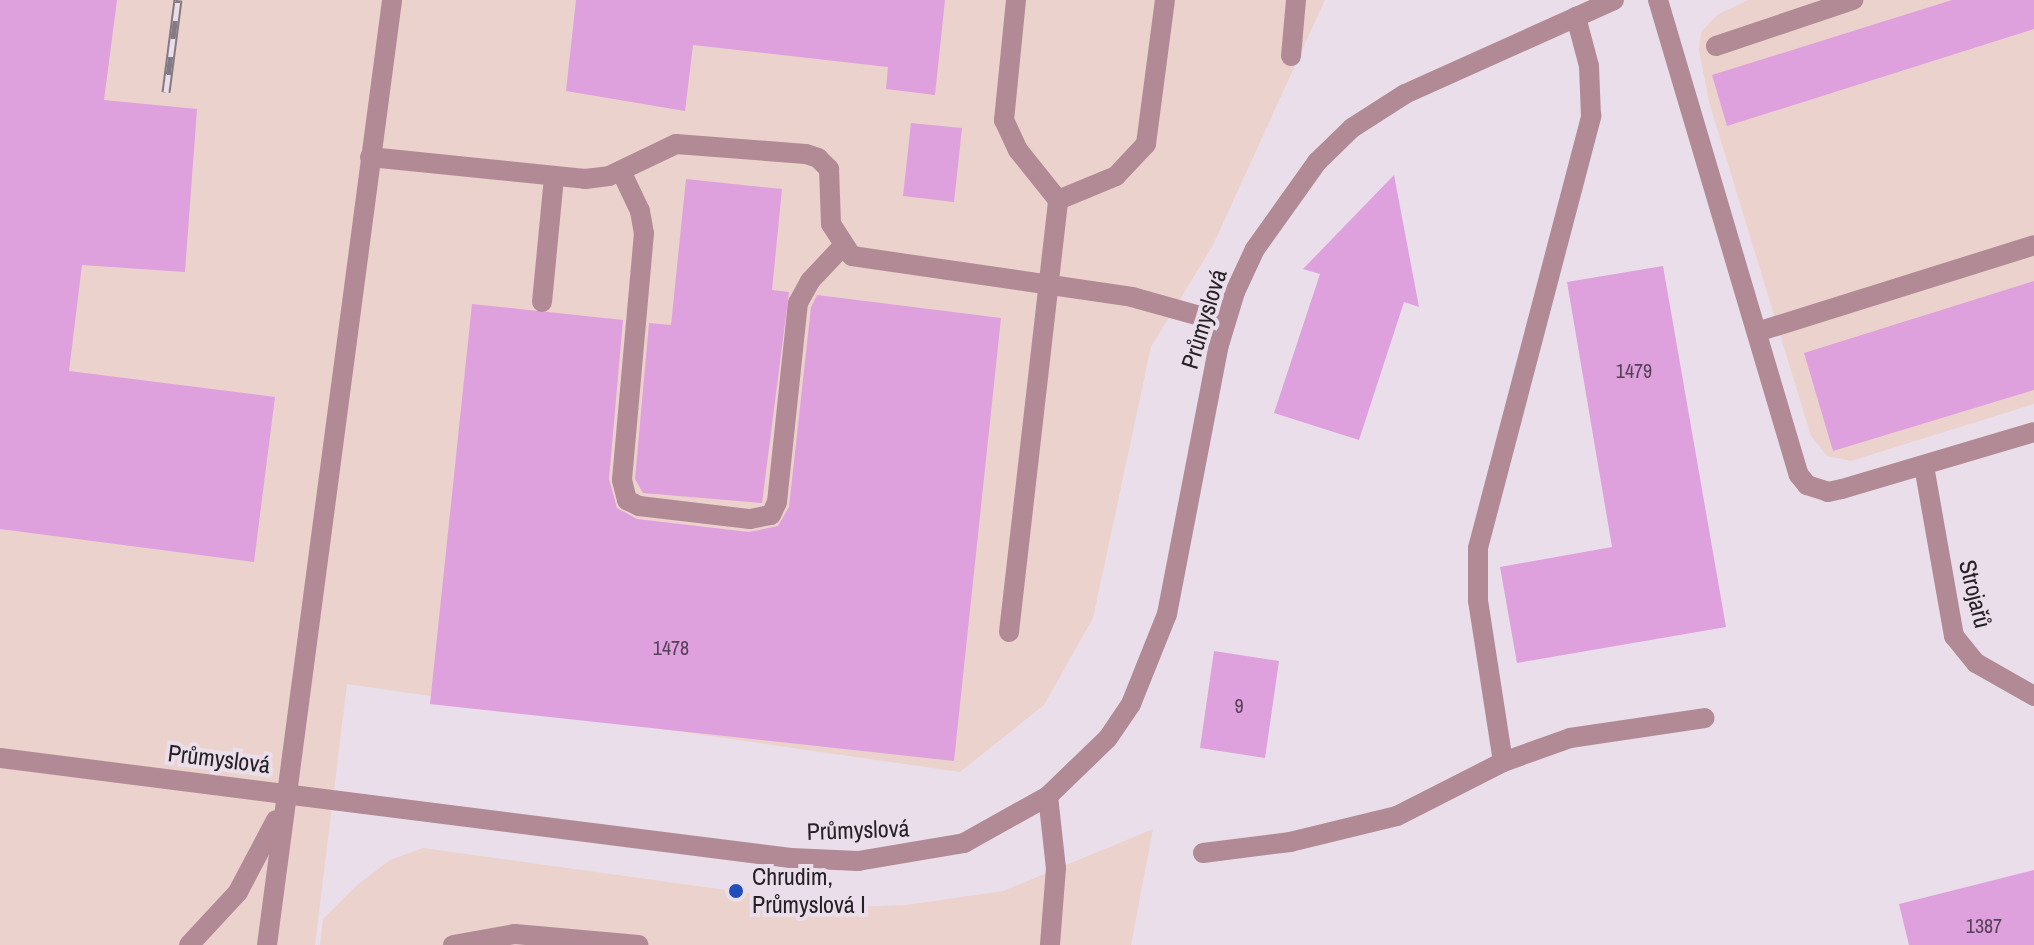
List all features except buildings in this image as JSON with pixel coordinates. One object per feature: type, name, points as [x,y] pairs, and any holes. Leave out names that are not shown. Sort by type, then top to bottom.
[{"type":"street","points":[[267,945],[392,0]]},
{"type":"street","points":[[1009,632],[1058,200],[1018,150],[1004,120],[1016,0]]},
{"type":"street","points":[[1058,200],[1116,176],[1146,144],[1165,0]]},
{"type":"street","points":[[1291,56],[1296,0]]},
{"type":"street","name":"Průmyslová","points":[[0,758],[791,858],[858,861],[964,843],[1048,796],[1108,738],[1150,662],[1167,614],[1225,323],[1268,229],[1317,162],[1352,128],[1405,94],[1614,0]]},
{"type":"street","points":[[1658,0],[1799,475],[1807,485],[1828,492],[2034,432]]},
{"type":"street","points":[[1716,46],[1853,0]]},
{"type":"street","points":[[1503,762],[1478,601],[1478,548],[1591,116],[1589,66],[1576,17]]},
{"type":"street","points":[[370,157],[554,177],[598,178],[685,143],[818,158],[829,169],[829,211],[842,247],[866,260],[1152,301],[1225,323]]},
{"type":"street","points":[[621,171],[640,211],[644,233],[622,480],[627,500],[639,506],[750,519],[771,515],[777,502],[798,303],[810,281],[842,247]]},
{"type":"street","points":[[542,302],[554,177]]},
{"type":"street","points":[[1757,332],[2034,245]]},
{"type":"street","name":"Strojařů","points":[[1924,466],[1954,636],[1976,663],[2034,696]]},
{"type":"street","points":[[1203,853],[1290,842],[1397,816],[1503,762],[1570,738],[1705,718]]},
{"type":"street","points":[[189,945],[238,892],[287,794]]},
{"type":"street","points":[[1048,796],[1056,868],[1050,945]]},
{"type":"street","points":[[453,945],[515,934],[639,945]]},
{"type":"shaded area","points":[[0,0],[1325,0],[1213,245],[1151,347],[1093,618],[1044,705],[960,772],[347,684],[315,945],[0,945]]},
{"type":"shaded area","points":[[1748,0],[2034,0],[2034,404],[1851,461],[1827,456],[1811,436],[1709,102],[1699,50],[1701,32],[1717,15]]},
{"type":"shaded area","points":[[1153,829],[1131,945],[320,945],[323,919],[356,886],[390,860],[423,848],[849,907],[906,905],[1003,891]]},
{"type":"railway","points":[[166,92],[178,0]]},
{"type":"place","name":"Chrudim, Průmyslová I","points":[[736,891]]}]
